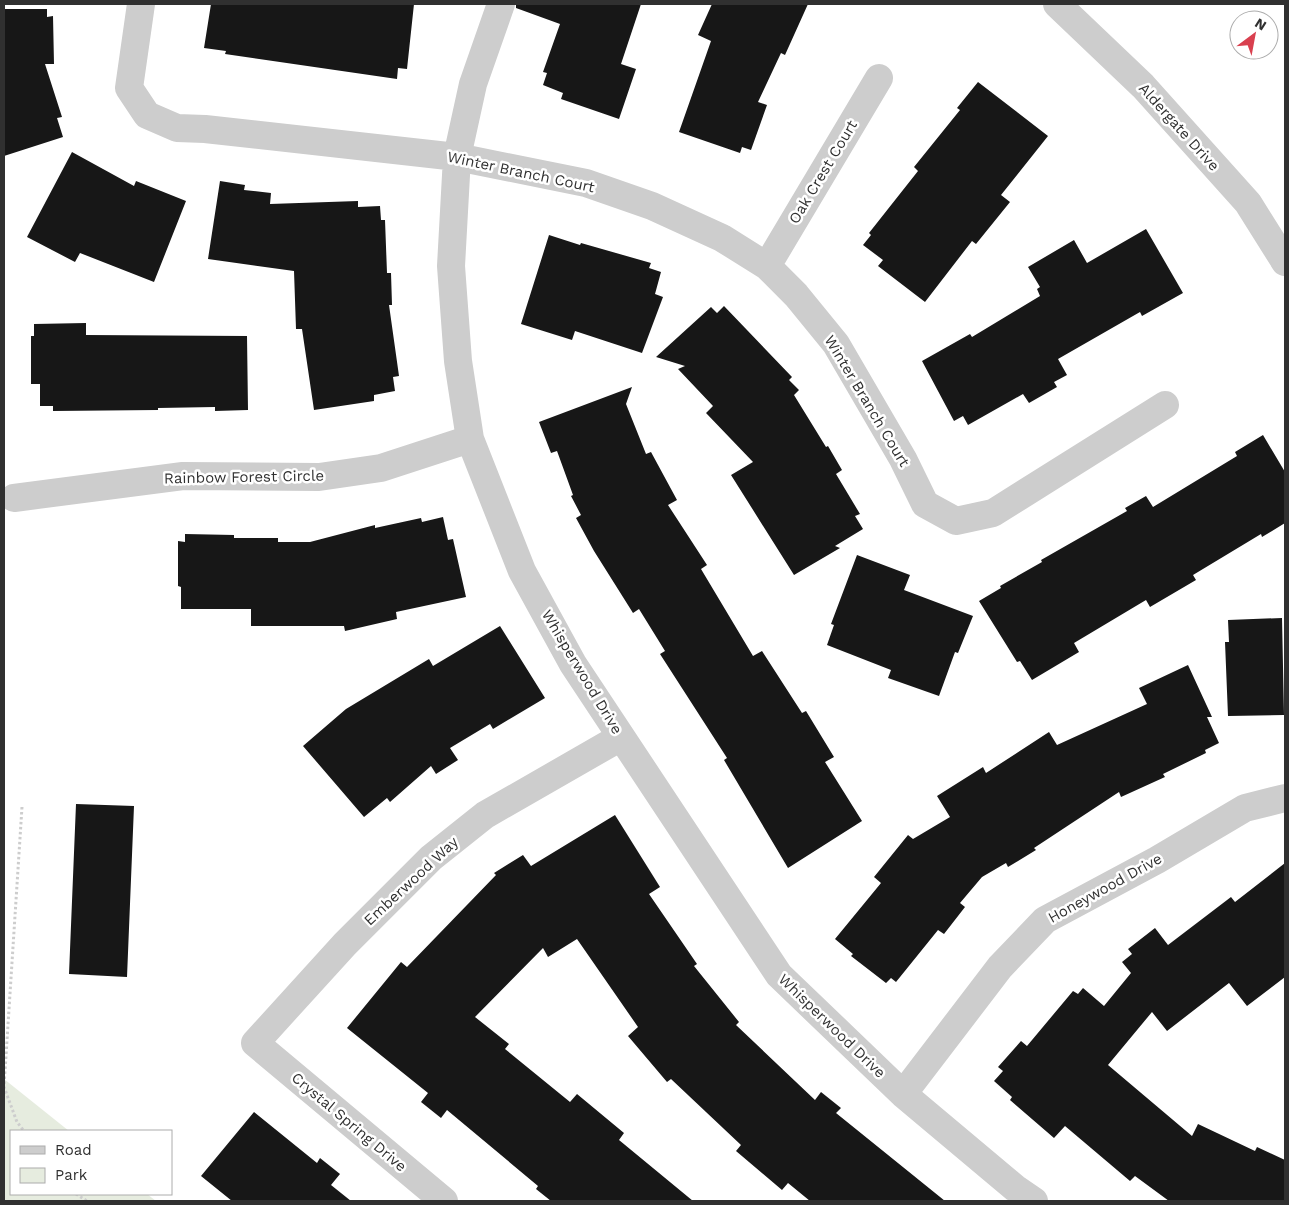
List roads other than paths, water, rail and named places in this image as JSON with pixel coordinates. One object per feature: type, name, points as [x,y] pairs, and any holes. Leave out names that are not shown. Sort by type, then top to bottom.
[{"type":"street","name":"Winter Branch Court","points":[[141,4],[129,88],[147,115],[177,128],[205,129],[458,157],[586,183],[652,206],[722,238],[767,266],[796,294],[836,344],[903,460],[925,504],[956,521],[993,512],[1165,405]]},
{"type":"street","name":"Whisperwood Drive","points":[[501,4],[473,84],[458,157],[451,266],[458,361],[470,439],[522,571],[574,664],[779,975],[903,1094],[1015,1188],[1034,1201]]},
{"type":"street","name":"Aldergate Drive","points":[[1057,4],[1143,86],[1248,203],[1285,262]]},
{"type":"street","name":"Oak Crest Court","points":[[767,266],[880,78]]},
{"type":"street","name":"Rainbow Forest Circle","points":[[14,498],[183,476],[319,477],[381,468],[470,439]]},
{"type":"street","name":"Emberwood Way","points":[[255,1043],[345,944],[431,858],[485,815],[621,737]]},
{"type":"street","name":"Honeywood Drive","points":[[903,1094],[1000,966],[1045,920],[1157,860],[1245,808],[1285,798]]},
{"type":"street","name":"Crystal Spring Drive","points":[[255,1043],[444,1201]]}]
